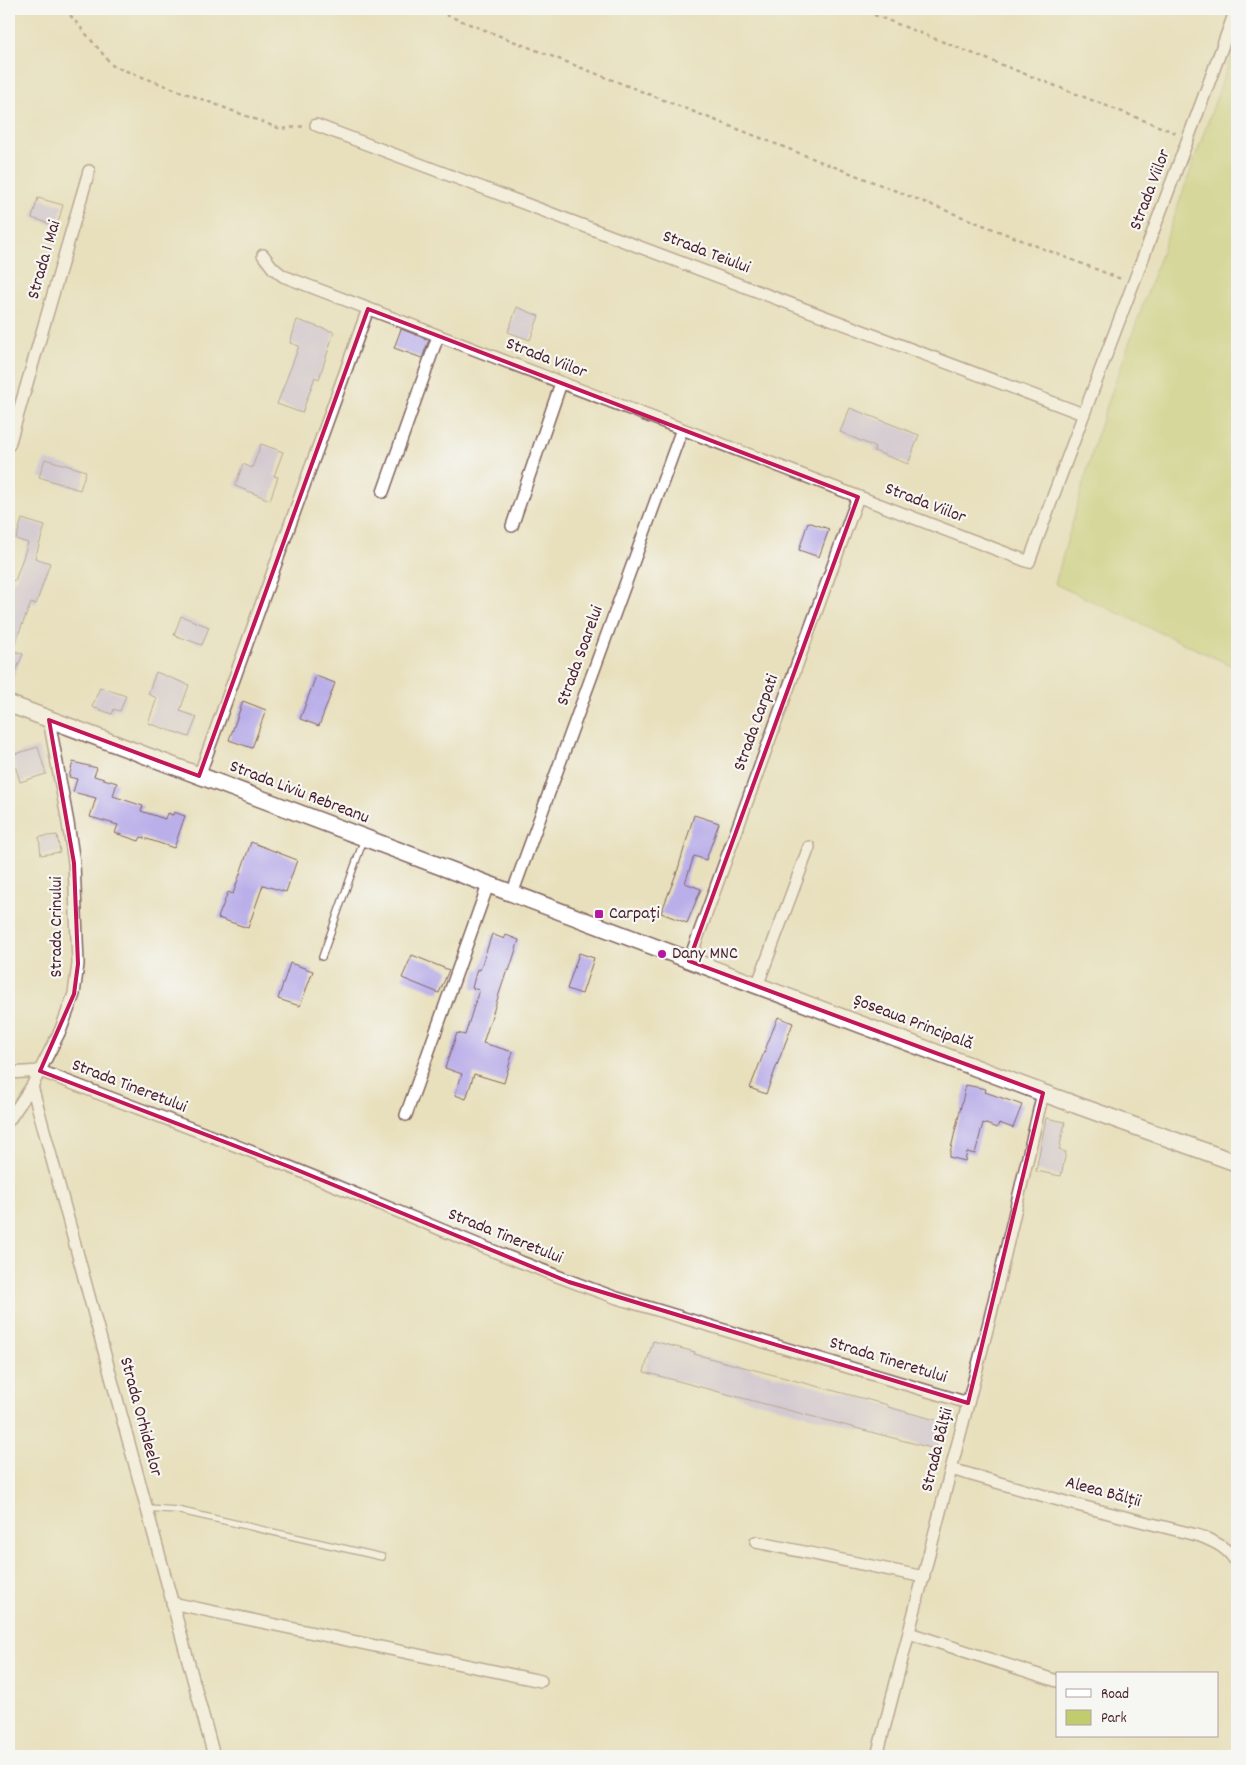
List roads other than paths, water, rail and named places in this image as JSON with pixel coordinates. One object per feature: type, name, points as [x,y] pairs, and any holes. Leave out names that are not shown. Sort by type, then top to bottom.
[{"type":"main road","name":"Strada Liviu Rebreanu","points":[[9,704],[576,918]]},
{"type":"main road","name":"Șoseaua Principală","points":[[576,918],[1043,1094],[1237,1163]]},
{"type":"street","name":"Strada Viilor","points":[[263,255],[273,268],[283,276],[1030,562],[1083,414],[1189,138],[1236,9]]},
{"type":"street","name":"Strada Teiului","points":[[316,125],[1083,414]]},
{"type":"street","name":"Strada 1 Mai","points":[[9,445],[90,171]]},
{"type":"street","points":[[198,776],[368,308]]},
{"type":"street","points":[[383,492],[438,336]]},
{"type":"street","points":[[512,526],[561,384]]},
{"type":"street","name":"Strada Soarelui","points":[[512,894],[682,429]]},
{"type":"street","name":"Strada Carpati","points":[[689,961],[858,497]]},
{"type":"street","name":"Strada Crinului","points":[[9,1120],[32,1086],[61,1029],[74,994],[78,964],[74,863],[48,720]]},
{"type":"street","points":[[757,986],[809,847]]},
{"type":"street","points":[[406,1114],[488,885]]},
{"type":"street","points":[[9,1073],[40,1071]]},
{"type":"street","name":"Strada Tineretului","points":[[40,1071],[281,1164],[442,1231],[577,1284],[657,1311],[968,1404]]},
{"type":"street","name":"Strada Orhideelor","points":[[32,1086],[214,1756]]},
{"type":"street","name":"Strada Bălții","points":[[877,1756],[989,1322],[1043,1094]]},
{"type":"street","name":"Aleea Bălții","points":[[951,1468],[1069,1503],[1200,1536],[1218,1543],[1234,1557],[1237,1564]]},
{"type":"street","points":[[756,1542],[924,1577]]},
{"type":"street","points":[[172,1603],[541,1681]]},
{"type":"street","points":[[909,1633],[1056,1682]]},
{"type":"lane","points":[[322,957],[364,838]]},
{"type":"lane","points":[[146,1508],[177,1510],[382,1557]]},
{"type":"place","name":"Carpați","points":[[599,914]]},
{"type":"place","name":"Dany MNC","points":[[662,954]]}]
